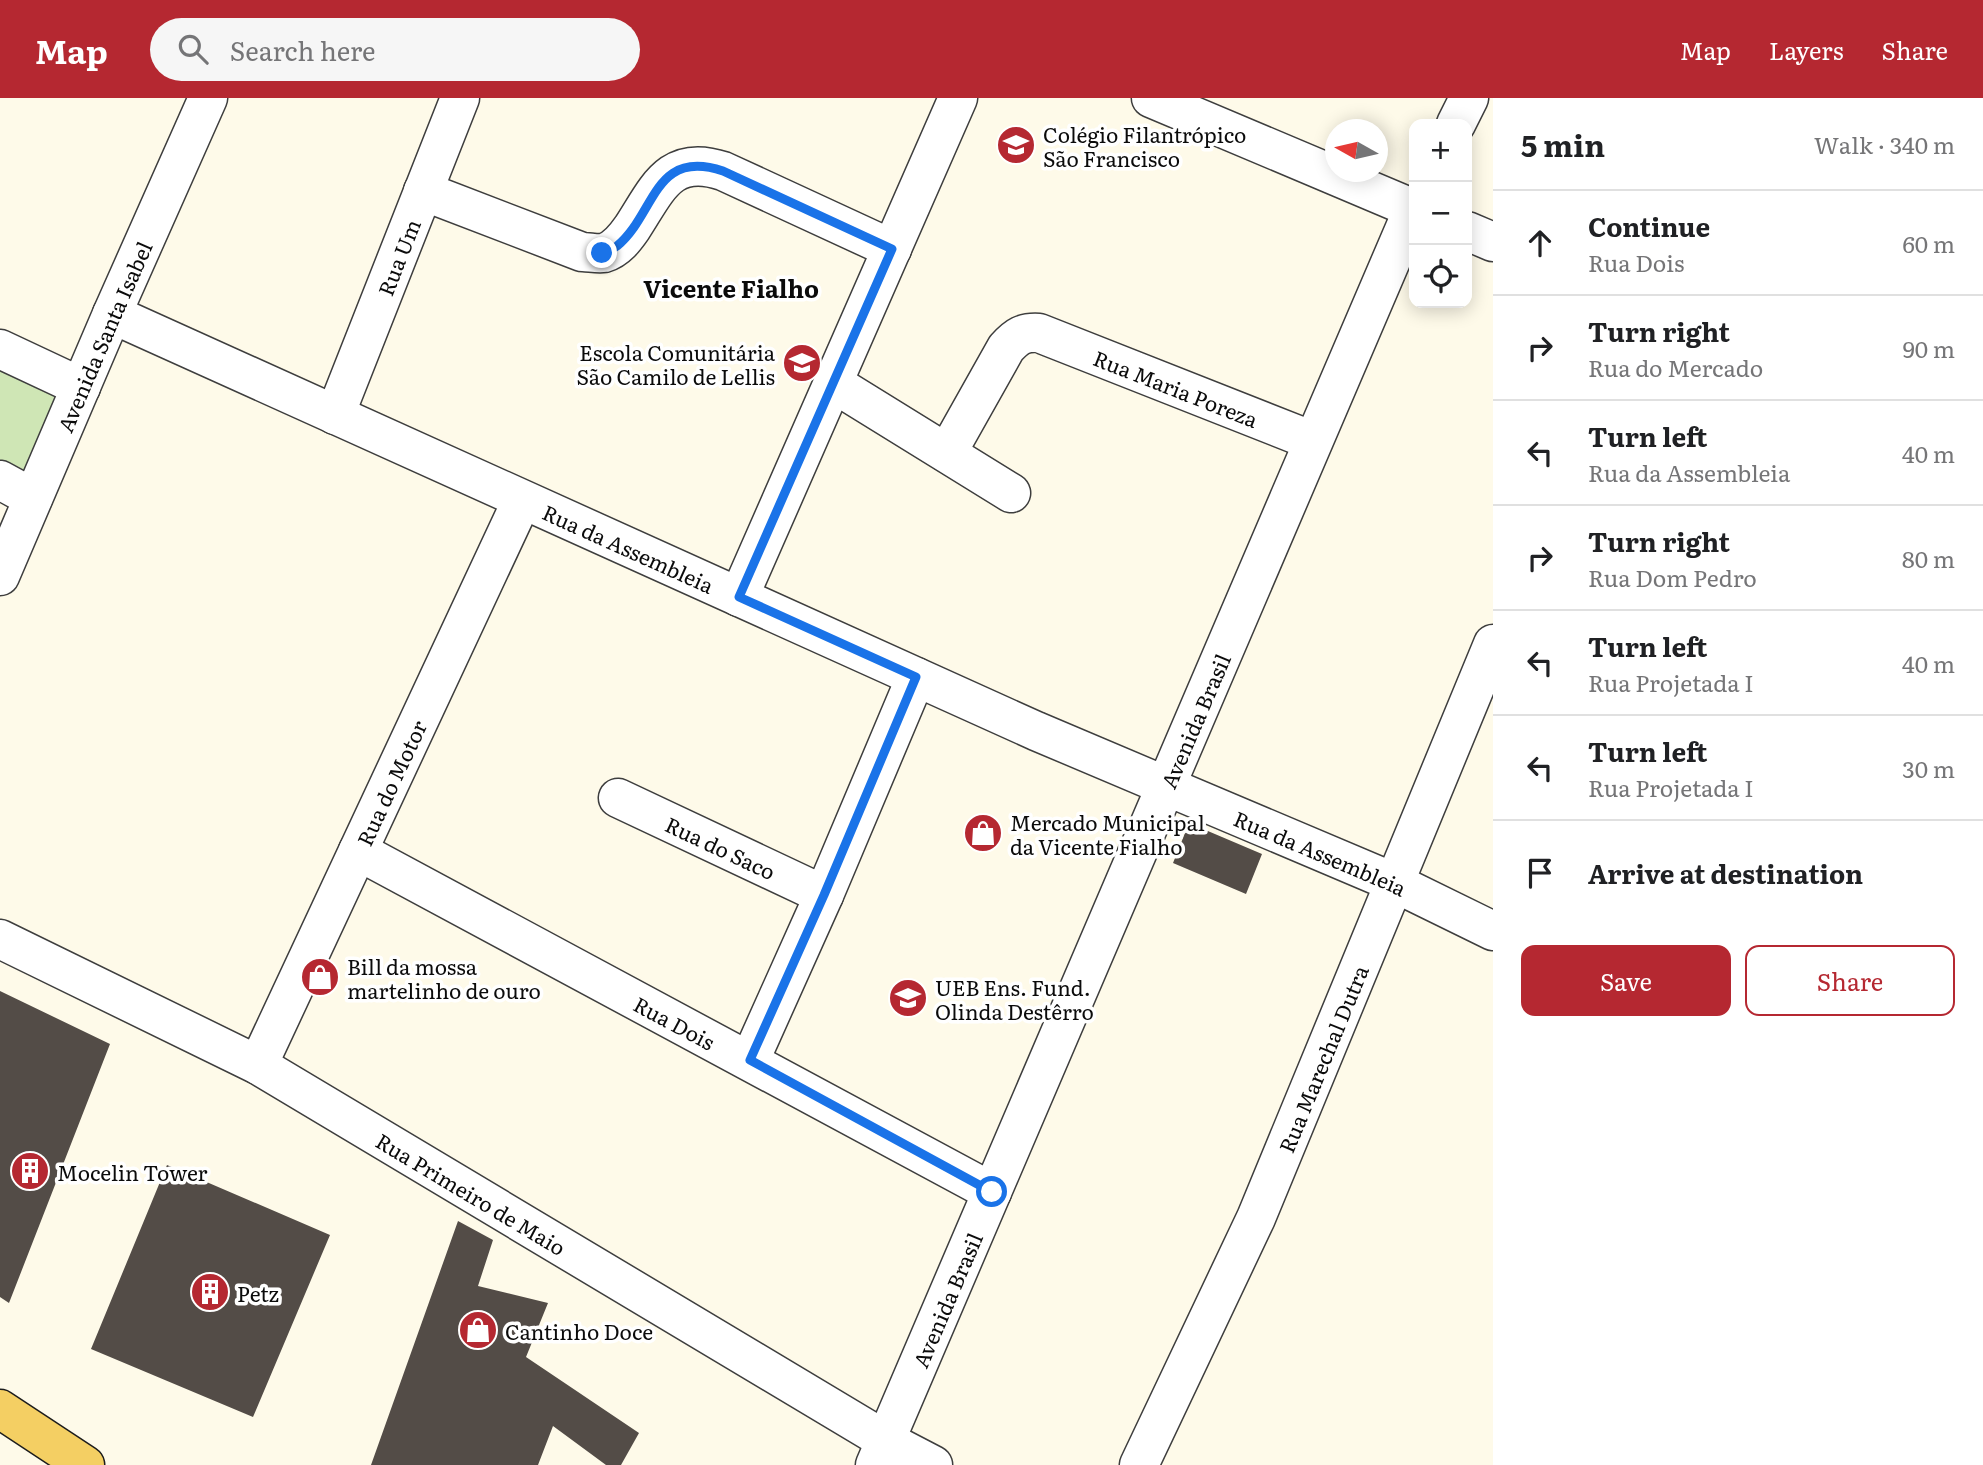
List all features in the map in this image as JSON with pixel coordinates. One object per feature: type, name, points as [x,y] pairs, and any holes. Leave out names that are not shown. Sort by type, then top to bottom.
[{"type":"main road","points":[[0,1409],[85,1465]]},
{"type":"street","name":"Avenida Santa Isabel","points":[[0,576],[208,98]]},
{"type":"street","name":"Rua Um","points":[[335,415],[460,98]]},
{"type":"street","points":[[739,597],[958,98]]},
{"type":"street","points":[[1151,98],[1201,108],[1409,206]]},
{"type":"street","points":[[1458,119],[1469,98]]},
{"type":"street","points":[[423,191],[582,252],[602,253],[616,247],[626,236],[667,175],[685,168],[709,166],[892,249]]},
{"type":"street","name":"Avenida Brasil","points":[[880,1452],[1409,220]]},
{"type":"street","points":[[1472,233],[1493,242]]},
{"type":"street","name":"Rua da Assembleia","points":[[112,314],[916,677],[1165,787],[1393,882],[1493,931]]},
{"type":"street","name":"Rua Maria Poreza","points":[[947,453],[1006,348],[1016,337],[1026,332],[1039,333],[1313,441]]},
{"type":"street","points":[[0,349],[80,387]]},
{"type":"street","points":[[833,383],[1011,493]]},
{"type":"street","points":[[0,480],[33,498]]},
{"type":"street","name":"Rua do Motor","points":[[258,1065],[522,500]]},
{"type":"street","name":"Rua Marechal Dutra","points":[[1139,1465],[1256,1218],[1493,644]]},
{"type":"street","points":[[750,1060],[824,895],[916,677]]},
{"type":"street","name":"Rua do Saco","points":[[618,798],[824,895]]},
{"type":"street","name":"Rua Dois","points":[[358,850],[992,1192]]},
{"type":"street","name":"Rua Primeiro de Maio","points":[[0,939],[258,1065],[880,1452],[933,1465]]},
{"type":"green space","points":[[0,361],[66,392],[28,483],[0,468]]},
{"type":"building","points":[[1189,823],[1262,854],[1246,894],[1173,863]]},
{"type":"building","name":"Mocelin Tower","points":[[0,991],[110,1044],[9,1303],[0,1297]]},
{"type":"building","name":"Petz","points":[[167,1165],[330,1235],[253,1417],[91,1349]]},
{"type":"building","name":"Cantinho Doce","points":[[458,1221],[493,1240],[478,1286],[548,1303],[526,1357],[639,1433],[621,1465],[606,1465],[553,1426],[538,1465],[371,1465]]},
{"type":"place","name":"Colégio Filantrópico São Francisco","points":[[1016,145]]},
{"type":"place","name":"Escola Comunitária São Camilo de Lellis","points":[[802,363]]},
{"type":"place","name":"Mercado Municipal da Vicente Fialho","points":[[983,833]]},
{"type":"place","name":"Bill da mossa martelinho de ouro","points":[[320,977]]},
{"type":"place","name":"UEB Ens. Fund. Olinda Destêrro","points":[[908,998]]},
{"type":"place","name":"Mocelin Tower","points":[[30,1171]]},
{"type":"place","name":"Petz","points":[[210,1292]]},
{"type":"place","name":"Cantinho Doce","points":[[478,1330]]},
{"type":"district","name":"Vicente Fialho","points":[[731,287]]},
{"type":"route","points":[[602,253],[616,247],[626,236],[667,175],[697,166],[709,166],[723,171],[892,249],[739,597],[916,677],[824,895],[750,1060],[992,1192]]}]
